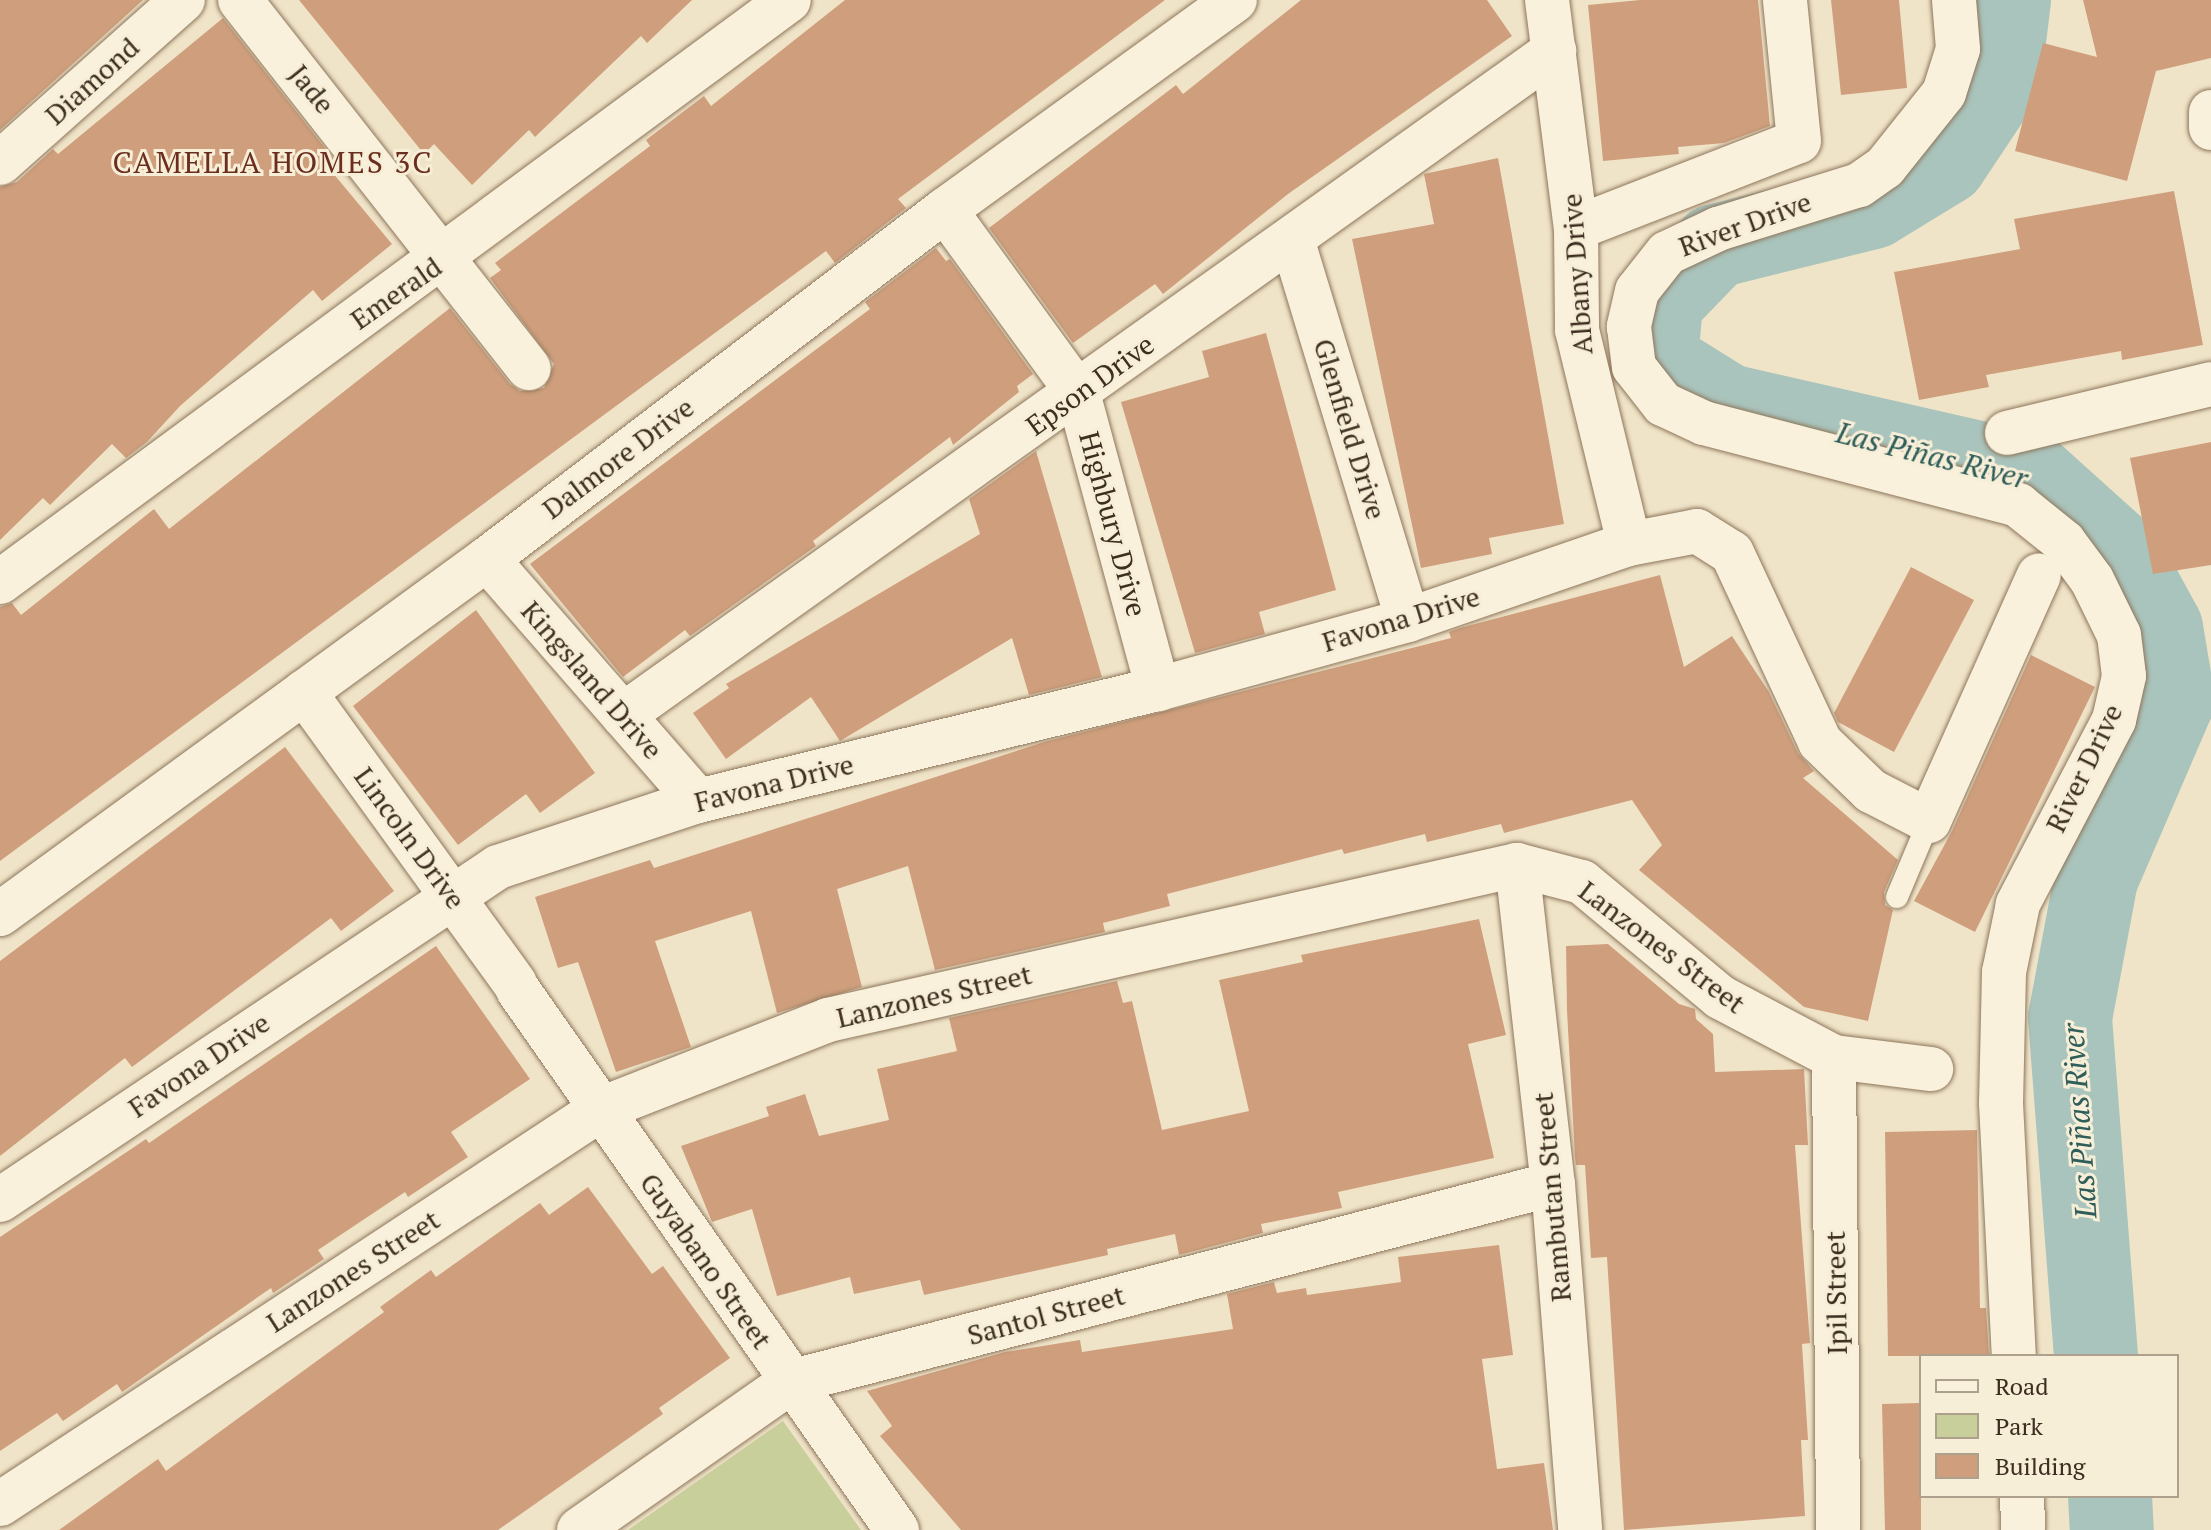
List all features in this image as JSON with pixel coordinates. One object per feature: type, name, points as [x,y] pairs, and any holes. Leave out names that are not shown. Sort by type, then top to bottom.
[{"type":"street","name":"Diamond","points":[[0,163],[183,0]]},
{"type":"street","name":"Jade","points":[[240,0],[447,257],[529,368]]},
{"type":"street","name":"Emerald","points":[[0,582],[447,257],[789,0]]},
{"type":"street","name":"Dalmore Drive","points":[[0,914],[487,559],[945,210],[1235,0]]},
{"type":"street","name":"Albany Drive","points":[[1547,0],[1576,228],[1577,330],[1629,544]]},
{"type":"street","points":[[1576,228],[1799,141],[1785,0]]},
{"type":"street","name":"River Drive","points":[[1954,0],[1958,49],[1944,93],[1885,167],[1859,185],[1718,229],[1667,253],[1637,291],[1629,327],[1634,367],[1663,404],[1704,423],[2018,505],[2064,542],[2092,580],[2119,635],[2124,676],[2114,720],[2018,904],[2004,972],[2001,1103],[2014,1354]]},
{"type":"street","name":"Epson Drive","points":[[623,715],[1554,51]]},
{"type":"street","points":[[2211,112],[2211,128]]},
{"type":"street","name":"Highbury Drive","points":[[945,210],[1078,393],[1158,689]]},
{"type":"street","name":"Glenfield Drive","points":[[1292,239],[1408,620]]},
{"type":"street","points":[[2007,433],[2211,384]]},
{"type":"street","name":"Favona Drive","points":[[0,1200],[451,894],[498,867],[698,801],[1158,689],[1408,620],[1629,544],[1697,531],[1732,553],[1820,742],[1871,791],[1929,821]]},
{"type":"street","name":"Kingsland Drive","points":[[487,559],[698,801]]},
{"type":"street","points":[[1929,821],[2039,575]]},
{"type":"street","name":"Lincoln Drive","points":[[304,692],[516,987]]},
{"type":"street","name":"Lanzones Street","points":[[0,1504],[601,1109],[828,1020],[1517,865],[1582,882],[1720,997],[1834,1057],[1931,1069]]},
{"type":"street","name":"Rambutan Street","points":[[1517,865],[1553,1184],[1580,1530]]},
{"type":"street","name":"Guyabano Street","points":[[516,987],[790,1382],[897,1530]]},
{"type":"street","name":"Ipil Street","points":[[1834,1057],[1838,1530]]},
{"type":"street","name":"Santol Street","points":[[579,1530],[790,1382],[1553,1184]]},
{"type":"street","points":[[2022,1498],[2023,1530]]},
{"type":"lane","points":[[1897,897],[1929,821]]},
{"type":"green space","points":[[783,1421],[861,1530],[628,1530]]},
{"type":"building","points":[[0,0],[143,0],[0,130]]},
{"type":"building","points":[[299,0],[692,0],[647,43],[641,36],[535,137],[529,130],[472,185],[434,144],[424,154]]},
{"type":"building","points":[[845,0],[1165,0],[898,199],[906,208],[835,263],[826,251],[0,861],[0,607],[12,603],[21,615],[154,509],[169,529],[450,308],[510,384],[520,391],[544,388],[554,364],[490,278],[501,270],[495,263],[650,146],[646,140],[704,96],[711,106]]},
{"type":"building","points":[[1301,0],[1487,0],[1512,36],[1288,194],[1163,294],[1155,284],[1073,343],[989,228],[1176,85],[1183,94]]},
{"type":"building","points":[[1640,0],[1758,0],[1770,126],[1724,143],[1678,147],[1679,154],[1603,161],[1588,5]]},
{"type":"building","points":[[1831,0],[1899,0],[1907,88],[1841,95]]},
{"type":"building","points":[[2083,0],[2211,0],[2211,58],[2156,71],[2127,181],[2015,151],[2043,43],[2097,57]]},
{"type":"building","points":[[223,18],[339,166],[332,172],[392,244],[322,301],[313,290],[180,406],[147,442],[126,458],[112,444],[50,505],[43,498],[0,540],[0,187],[17,182],[53,149],[58,154]]},
{"type":"building","points":[[1498,158],[1564,524],[1489,538],[1492,554],[1421,568],[1352,239],[1434,224],[1424,174]]},
{"type":"building","points":[[2174,191],[2203,345],[2122,360],[2121,351],[1986,375],[1989,387],[1919,400],[1894,272],[2020,249],[2014,219]]},
{"type":"building","points":[[936,248],[946,261],[950,259],[1033,374],[1017,386],[1019,392],[953,445],[950,437],[813,541],[816,546],[690,636],[685,630],[623,677],[530,564],[870,309],[865,302]]},
{"type":"building","points":[[1266,333],[1336,590],[1259,612],[1265,634],[1195,653],[1121,402],[1209,377],[1202,351]]},
{"type":"building","points":[[2211,442],[2211,565],[2153,574],[2130,458]]},
{"type":"building","points":[[1036,451],[1102,677],[1029,695],[1012,638],[840,741],[811,697],[726,759],[693,713],[729,688],[726,684],[980,534],[969,499]]},
{"type":"building","points":[[1911,567],[1974,600],[1894,752],[1838,722],[1834,713]]},
{"type":"building","points":[[1660,575],[1684,667],[1732,636],[1769,692],[1798,753],[1814,771],[1803,778],[1898,860],[1884,892],[1885,905],[1893,910],[1868,1021],[1804,1007],[1639,870],[1662,845],[1632,800],[1504,833],[1501,824],[1427,842],[1425,834],[1344,854],[1342,849],[1167,894],[1170,906],[1103,923],[1105,932],[935,970],[908,866],[837,889],[862,987],[777,1013],[751,911],[655,941],[691,1047],[616,1072],[578,962],[558,968],[535,897],[650,860],[654,868],[1044,742],[1451,638],[1449,632],[1460,628]]},
{"type":"building","points":[[476,610],[595,773],[540,813],[526,794],[458,845],[353,706]]},
{"type":"building","points":[[2031,655],[2095,687],[1975,932],[1914,901],[1952,831]]},
{"type":"building","points":[[285,747],[394,891],[341,931],[331,918],[132,1067],[125,1058],[0,1156],[0,961]]},
{"type":"building","points":[[1479,919],[1506,1035],[1468,1044],[1494,1158],[1338,1192],[1342,1208],[1261,1224],[1263,1233],[1179,1255],[1175,1234],[1107,1249],[1108,1255],[924,1295],[920,1280],[854,1294],[850,1277],[777,1296],[752,1209],[712,1222],[681,1146],[769,1116],[766,1107],[805,1094],[819,1136],[889,1120],[877,1069],[957,1051],[949,1018],[1117,981],[1123,1003],[1132,1001],[1162,1130],[1249,1111],[1219,980],[1303,962],[1301,955]]},
{"type":"building","points":[[1608,944],[1679,1004],[1695,1009],[1696,1019],[1713,1034],[1715,1072],[1804,1069],[1808,1145],[1795,1145],[1810,1343],[1802,1344],[1808,1440],[1801,1440],[1805,1516],[1624,1530],[1607,1257],[1591,1258],[1585,1165],[1576,1165],[1575,1157],[1567,1011],[1566,946]]},
{"type":"building","points":[[436,946],[530,1079],[451,1132],[468,1157],[408,1197],[405,1192],[318,1250],[324,1259],[273,1293],[271,1288],[122,1392],[117,1384],[63,1421],[57,1413],[0,1451],[0,1237],[146,1139],[149,1143]]},
{"type":"building","points":[[1977,1130],[1980,1308],[1986,1308],[1989,1354],[1888,1356],[1885,1132]]},
{"type":"building","points":[[588,1187],[652,1274],[663,1266],[730,1358],[659,1408],[663,1414],[498,1530],[59,1530],[158,1459],[166,1471],[384,1312],[380,1307],[431,1270],[436,1277],[540,1203],[549,1215]]},
{"type":"building","points":[[1499,1245],[1513,1355],[1482,1359],[1497,1469],[1544,1463],[1553,1530],[961,1530],[880,1436],[892,1426],[867,1391],[1005,1352],[1080,1340],[1082,1352],[1233,1329],[1227,1294],[1274,1282],[1277,1293],[1306,1288],[1307,1295],[1401,1282],[1398,1257]]},
{"type":"building","points":[[1919,1403],[1921,1530],[1885,1530],[1882,1404]]},
{"type":"waterway","name":"Las Piñas River","points":[[2009,0],[1999,82],[1945,163],[1873,207],[1715,246],[1661,302],[1656,361],[1728,406],[2032,475],[2121,555],[2161,628],[2173,700],[2096,879],[2070,1018],[2096,1354]]},
{"type":"waterway","name":"Las Piñas River","points":[[2110,1498],[2112,1530]]},
{"type":"district","name":"CAMELLA HOMES 3C","points":[[273,162]]}]
